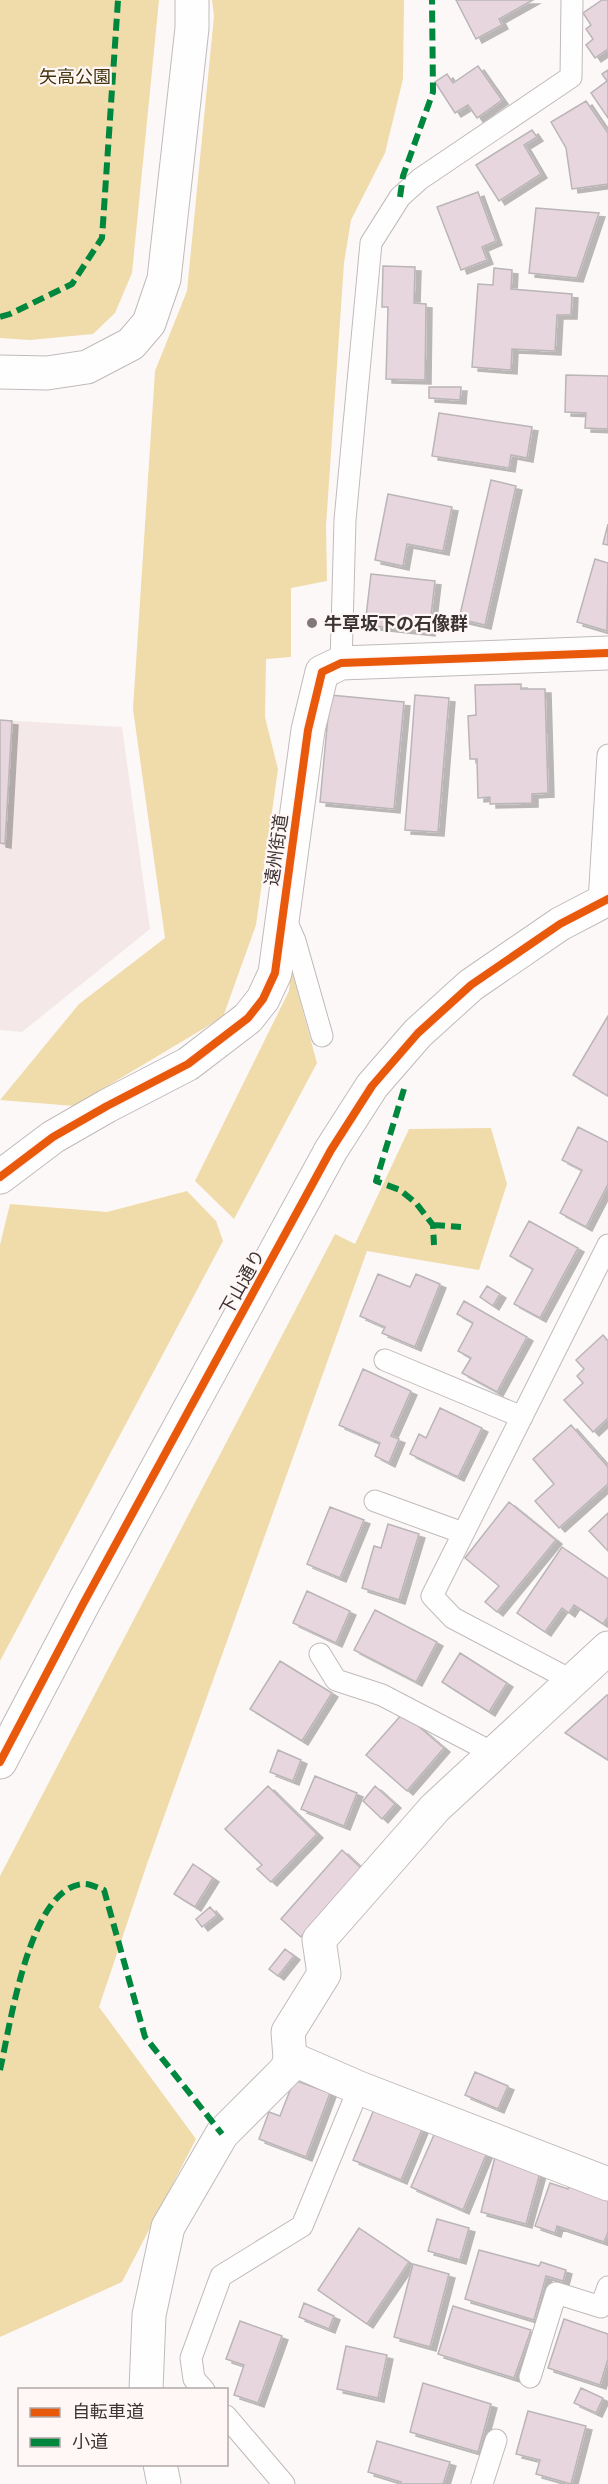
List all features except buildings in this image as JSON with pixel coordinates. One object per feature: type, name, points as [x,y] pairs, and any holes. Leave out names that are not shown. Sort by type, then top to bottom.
[{"type":"street","points":[[0,372],[47,373],[87,367],[131,344],[149,323],[164,279],[192,28],[192,0]]},
{"type":"street","points":[[341,663],[608,653]]},
{"type":"street","name":"遠州街道","points":[[0,1177],[53,1137],[106,1106],[188,1064],[248,1018],[263,999],[275,973],[308,730],[317,691],[322,672],[341,663]]},
{"type":"street","name":"下山通り","points":[[0,1762],[83,1604],[320,1170],[372,1086],[418,1033],[471,985],[560,924],[604,901]]},
{"type":"street","points":[[146,2388],[149,2315],[168,2226],[222,2134],[287,2069],[290,2058],[288,2032],[324,1974],[319,1940],[435,1808],[608,1648]]},
{"type":"street","points":[[290,2058],[359,2088],[608,2184]]},
{"type":"street","points":[[160,2466],[164,2484]]},
{"type":"lane","points":[[341,663],[345,520],[372,243],[400,197],[420,179],[571,77],[572,0]]},
{"type":"lane","points":[[604,901],[608,755]]},
{"type":"lane","points":[[282,913],[295,941],[322,1036]]},
{"type":"lane","points":[[571,1680],[453,1618],[432,1596],[608,1245]]},
{"type":"lane","points":[[385,1360],[522,1417]]},
{"type":"lane","points":[[375,1501],[463,1533]]},
{"type":"lane","points":[[320,1654],[336,1680],[382,1695],[493,1753]]},
{"type":"lane","points":[[202,2388],[194,2379],[190,2358],[221,2276],[302,2226],[359,2088]]},
{"type":"lane","points":[[530,2378],[556,2293],[601,2307],[608,2287]]},
{"type":"lane","points":[[228,2418],[284,2484]]},
{"type":"lane","points":[[482,2484],[496,2440]]},
{"type":"shaded area","points":[[0,720],[122,727],[150,929],[22,1032],[0,1030]]},
{"type":"green space","name":"矢高公園","points":[[0,0],[159,0],[132,273],[115,313],[93,334],[30,340],[0,338]]},
{"type":"green space","points":[[212,0],[404,0],[403,79],[385,153],[351,220],[344,263],[326,526],[327,581],[291,588],[291,657],[266,659],[265,717],[278,769],[256,925],[223,1017],[74,1106],[0,1100],[79,1004],[165,938],[133,709],[155,371],[187,291],[214,16]]},
{"type":"green space","points":[[291,968],[317,1063],[234,1219],[195,1181],[289,991]]},
{"type":"green space","points":[[491,1128],[507,1184],[479,1270],[367,1251],[147,1864],[99,2007],[196,2139],[122,2282],[0,2337],[0,1876],[335,1234],[355,1244],[409,1129]]},
{"type":"green space","points":[[187,1191],[216,1221],[223,1241],[0,1661],[0,1245],[10,1204],[107,1212]]},
{"type":"marked path","points":[[0,317],[72,284],[102,238],[118,0]]},
{"type":"marked path","points":[[400,197],[403,176],[433,92],[432,0]]},
{"type":"marked path","points":[[404,1089],[376,1181],[400,1190],[416,1203],[433,1225],[434,1245]]},
{"type":"marked path","points":[[433,1225],[461,1227]]},
{"type":"marked path","points":[[0,2070],[16,1993],[36,1933],[49,1909],[64,1891],[83,1884],[91,1885],[104,1890],[145,2037],[222,2134]]},
{"type":"cycle path","points":[[0,1177],[53,1137],[188,1064],[248,1018],[263,999],[275,973],[308,730],[322,672],[341,663],[608,653]]},
{"type":"cycle path","points":[[0,1762],[83,1604],[331,1150],[372,1086],[418,1033],[471,985],[560,924],[608,899]]},
{"type":"place","name":"牛草坂下の石像群","points":[[312,623]]}]
